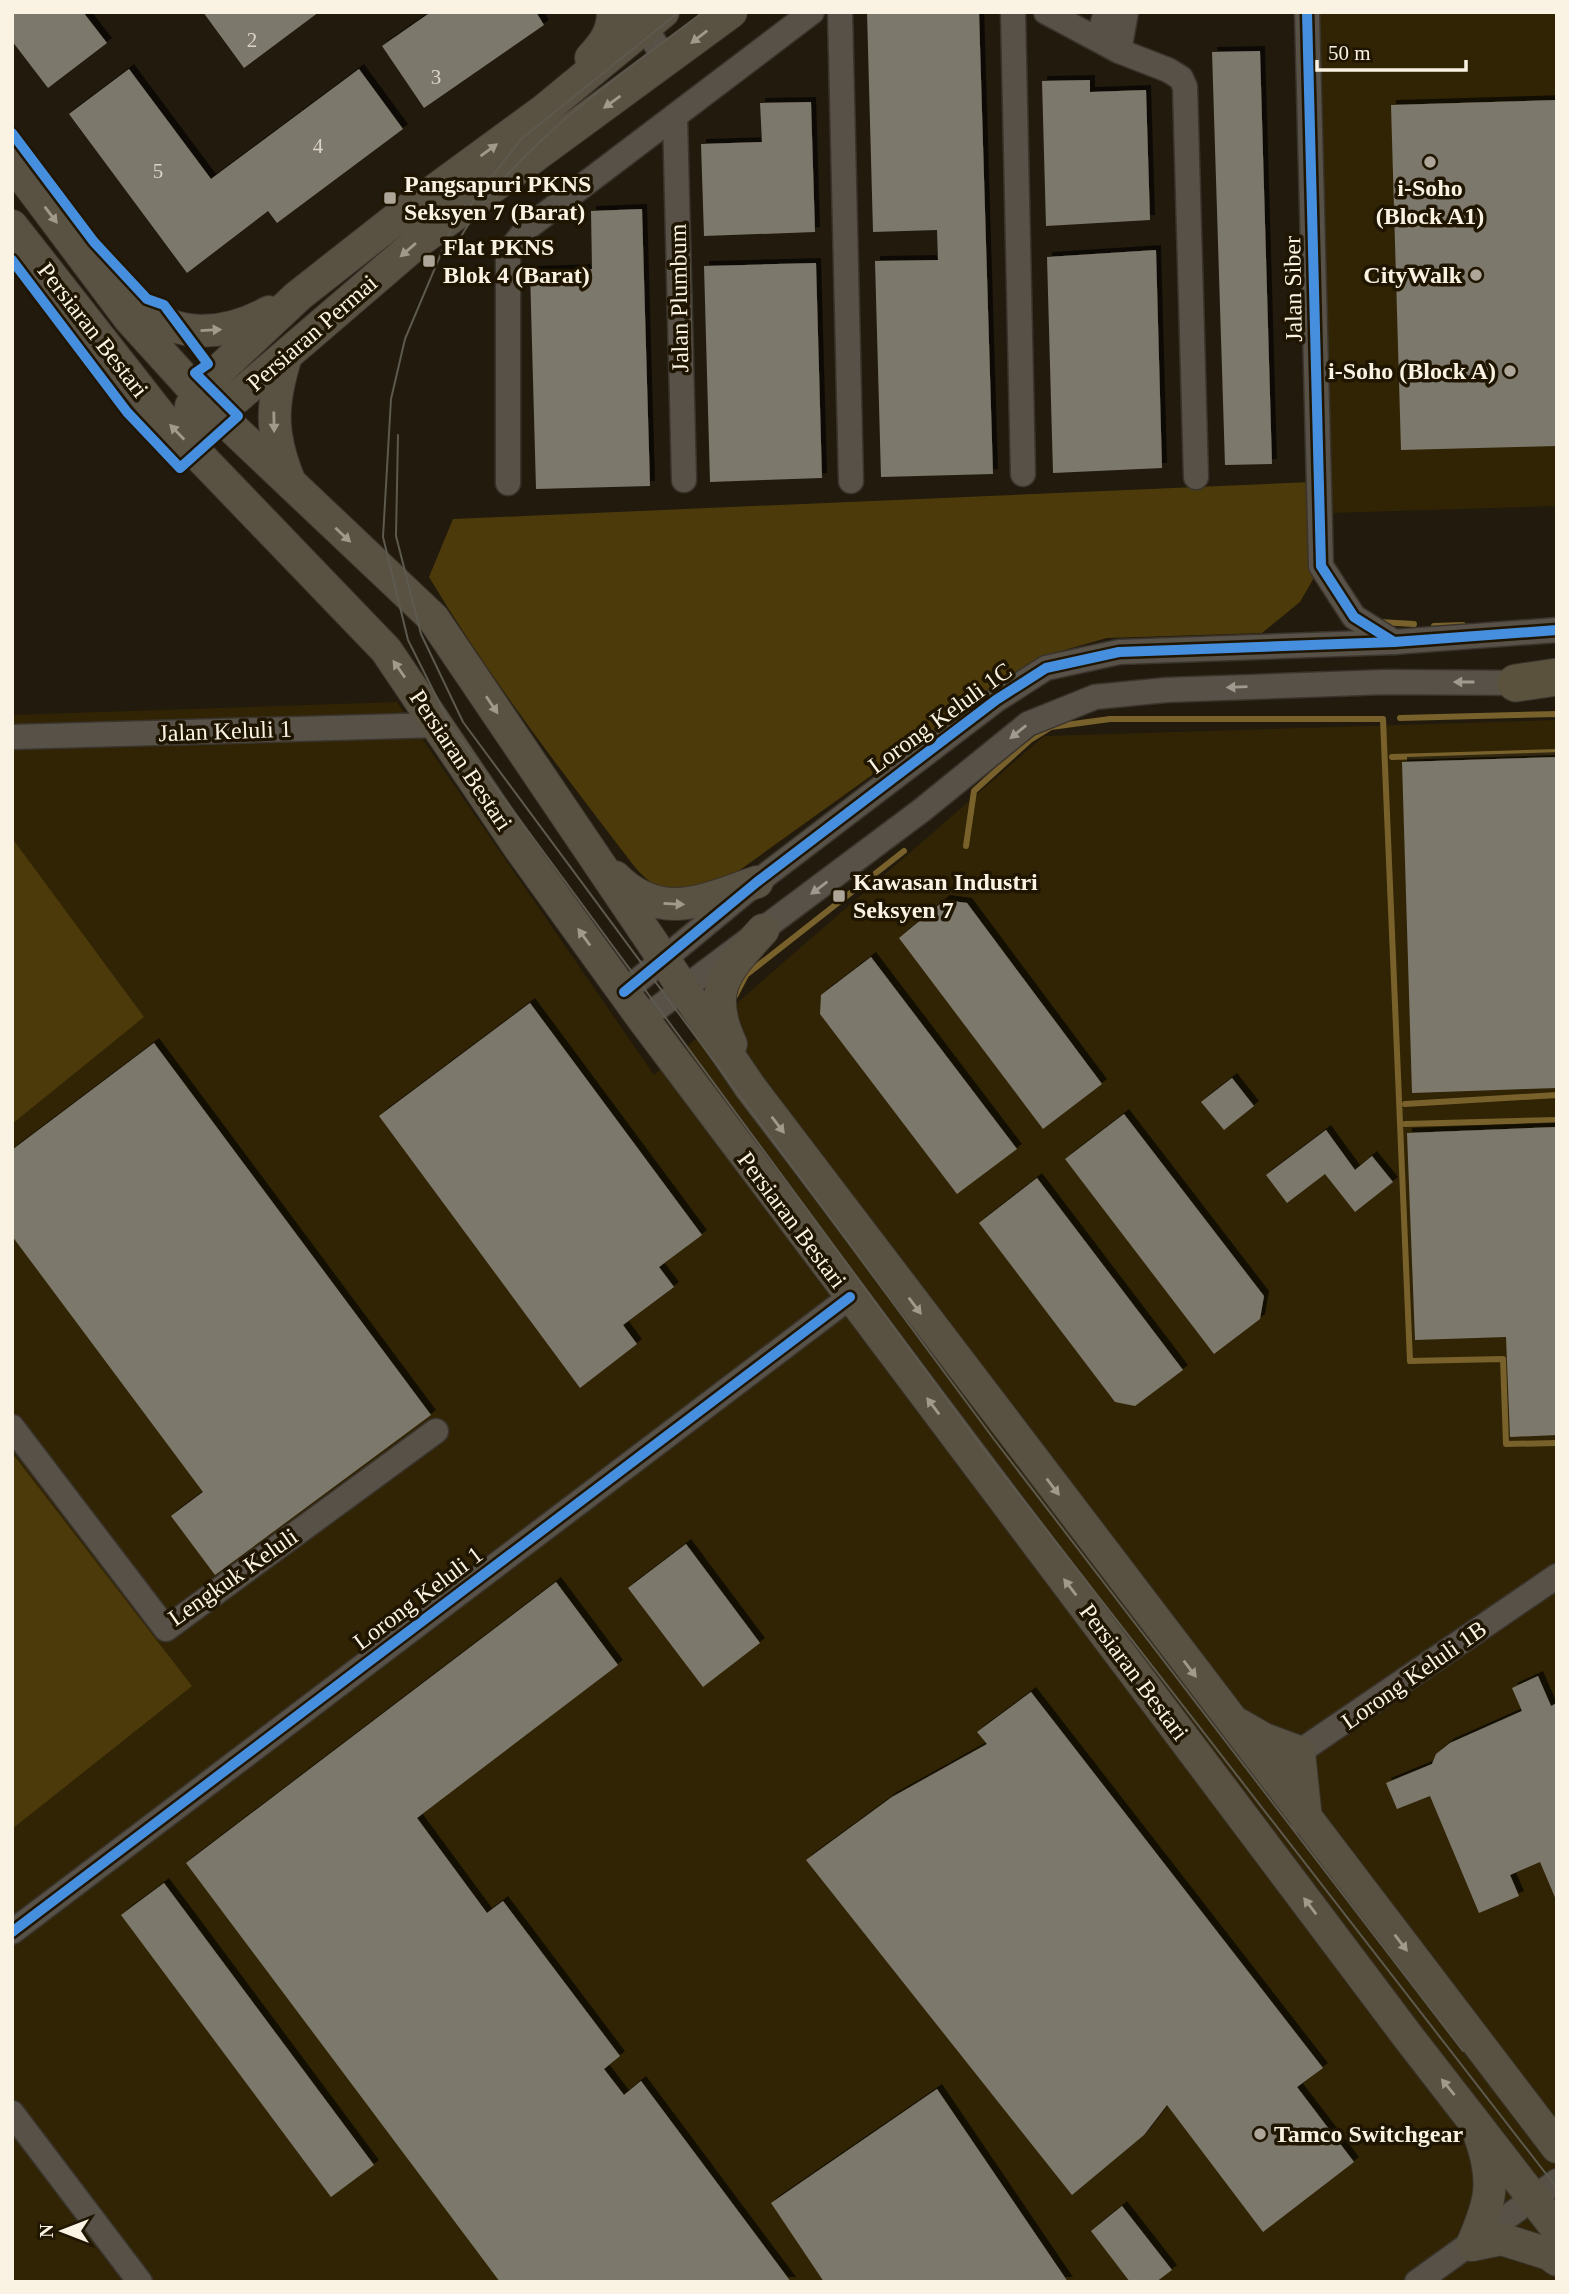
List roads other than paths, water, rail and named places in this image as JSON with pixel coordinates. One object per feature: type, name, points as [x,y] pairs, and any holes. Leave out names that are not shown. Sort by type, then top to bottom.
[{"type":"highway","points":[[1516,682],[1557,677]]},
{"type":"main road","points":[[543,111],[605,43],[613,24],[613,12]]},
{"type":"main road","name":"Persiaran Permai","points":[[648,16],[543,111],[401,215],[298,296],[214,376],[206,404],[236,398],[419,241],[732,12]]},
{"type":"main road","name":"Persiaran Bestari","points":[[12,162],[129,318],[206,404],[293,489],[433,618],[750,1087],[1557,2147]]},
{"type":"main road","points":[[17,232],[59,264],[175,403],[191,407],[206,404],[205,423],[215,444],[270,508],[295,554]]},
{"type":"main road","name":"Persiaran Bestari","points":[[17,232],[160,415],[386,650],[521,850],[850,1297],[1409,2038],[1475,2121],[1546,2190],[1557,2229]]},
{"type":"main road","points":[[90,267],[131,303],[157,320],[187,331],[242,327],[298,296]]},
{"type":"main road","points":[[286,356],[275,398],[273,428],[279,455],[293,489]]},
{"type":"main road","points":[[582,840],[627,889],[654,902],[690,905],[757,883]]},
{"type":"main road","points":[[750,1087],[722,1026],[719,992],[728,969],[763,930]]},
{"type":"main road","points":[[1227,1717],[1264,1739],[1299,1752],[1306,1819]]},
{"type":"main road","points":[[1472,2245],[1489,2206],[1491,2181],[1475,2121]]},
{"type":"main road","points":[[1472,2245],[1501,2239],[1549,2254],[1557,2260]]},
{"type":"street","points":[[508,483],[508,253],[527,228],[812,12]]},
{"type":"street","points":[[840,12],[851,481]]},
{"type":"street","points":[[1013,12],[1023,474]]},
{"type":"street","points":[[1046,12],[1108,45],[1168,70],[1181,78],[1185,87],[1196,477]]},
{"type":"street","points":[[1106,12],[1108,45]]},
{"type":"street","points":[[1108,45],[1126,12]]},
{"type":"street","name":"Jalan Siber","points":[[1307,12],[1321,566],[1354,617],[1394,642]]},
{"type":"street","points":[[648,16],[667,62]]},
{"type":"street","name":"Jalan Plumbum","points":[[675,117],[684,480]]},
{"type":"street","name":"Lorong Keluli 1C","points":[[624,992],[757,883],[996,700],[1046,668],[1119,652],[1394,642],[1557,630]]},
{"type":"street","points":[[643,1019],[922,810],[1028,724],[1095,697],[1166,690],[1387,682],[1557,683]]},
{"type":"street","name":"Jalan Keluli 1","points":[[12,737],[438,725]]},
{"type":"street","name":"Lorong Keluli 1","points":[[12,1932],[850,1297]]},
{"type":"street","name":"Lengkuk Keluli","points":[[12,1427],[166,1629],[436,1431]]},
{"type":"street","name":"Lorong Keluli 1B","points":[[1270,1772],[1557,1576]]},
{"type":"street","points":[[12,2113],[141,2282]]},
{"type":"street","points":[[1417,2282],[1546,2190]]},
{"type":"waterway","points":[[1379,622],[1414,624]]},
{"type":"waterway","points":[[1434,626],[1463,625]]},
{"type":"waterway","points":[[1400,718],[1557,714]]},
{"type":"waterway","points":[[966,846],[974,791],[1030,740],[1051,727],[1110,719],[1383,719],[1410,1361],[1503,1359],[1506,1444],[1557,1443]]},
{"type":"waterway","points":[[1392,757],[1557,752]]},
{"type":"waterway","points":[[735,996],[746,975],[904,851]]},
{"type":"waterway","points":[[1405,1104],[1557,1095]]},
{"type":"waterway","points":[[1405,1124],[1557,1120]]},
{"type":"tram line","points":[[679,12],[521,139],[451,230],[405,339],[391,399],[383,537],[408,640],[452,728],[980,1444],[1557,2188]]},
{"type":"tram line","points":[[451,255],[472,219],[499,184],[529,152],[598,92],[703,12]]},
{"type":"tram line","points":[[398,435],[396,536],[421,634],[463,722],[993,1438],[1463,2051]]},
{"type":"place","name":"i-Soho (Block A1)","points":[[1430,162]]},
{"type":"place","name":"Pangsapuri PKNS Seksyen 7 (Barat)","points":[[390,198]]},
{"type":"place","name":"Flat PKNS Blok 4 (Barat)","points":[[429,261]]},
{"type":"place","name":"CityWalk","points":[[1476,275]]},
{"type":"place","name":"i-Soho (Block A)","points":[[1510,371]]},
{"type":"place","name":"Kawasan Industri Seksyen 7","points":[[839,896]]},
{"type":"place","name":"Tamco Switchgear","points":[[1260,2134]]}]
